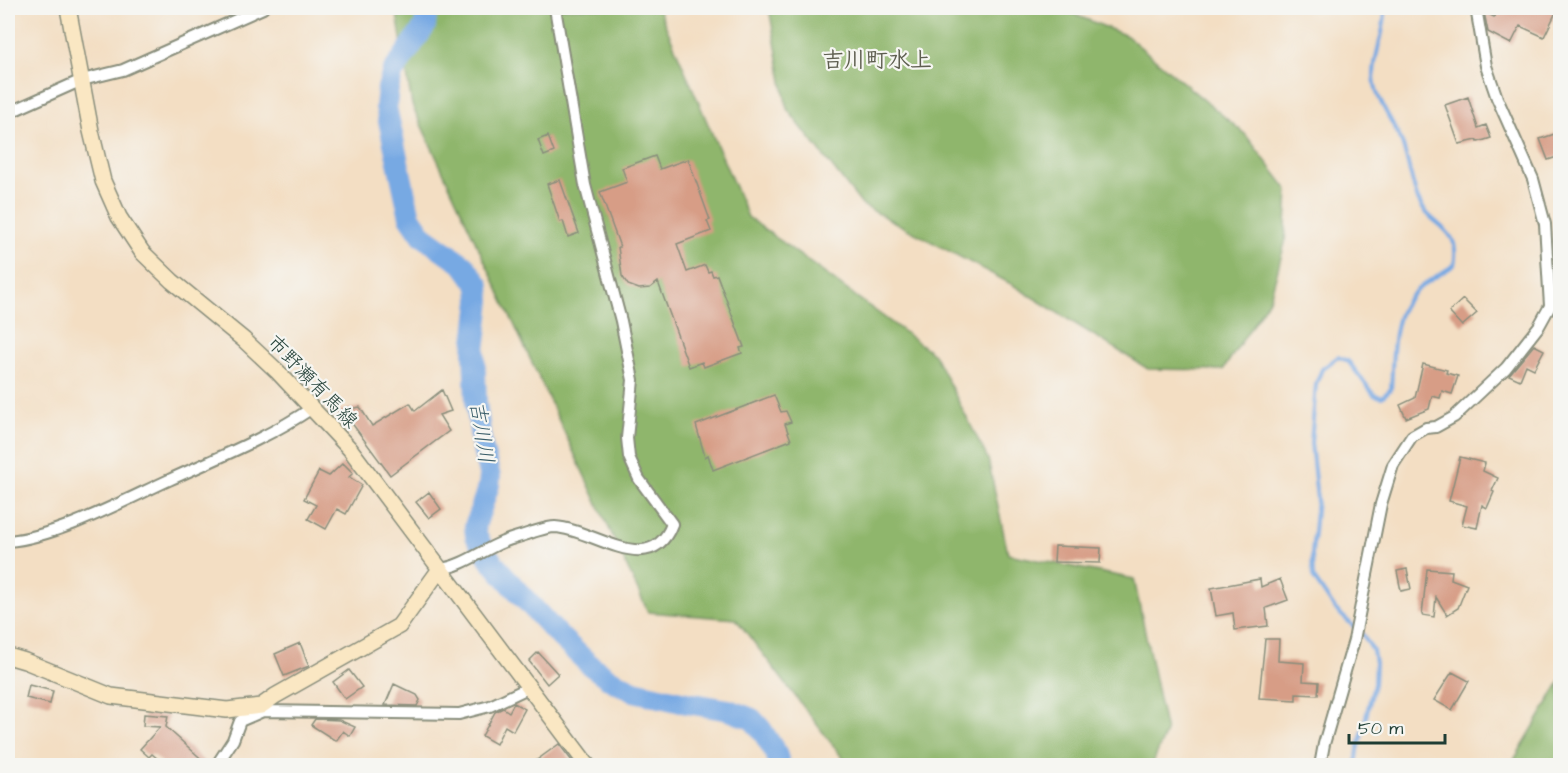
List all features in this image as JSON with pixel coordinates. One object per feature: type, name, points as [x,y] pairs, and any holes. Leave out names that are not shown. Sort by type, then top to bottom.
[{"type":"main road","name":"市野瀬有馬線","points":[[68,8],[91,131],[103,181],[118,217],[142,252],[172,281],[244,340],[350,449],[447,568],[528,688],[588,765]]},
{"type":"main road","points":[[8,656],[111,696],[227,710],[262,709],[275,696],[399,626],[447,568]]},
{"type":"street","points":[[8,113],[82,80],[123,70],[263,8]]},
{"type":"street","points":[[447,568],[502,543],[557,527],[587,535],[627,551],[641,551],[654,547],[667,537],[672,524],[639,479],[629,458],[627,438],[633,380],[621,321],[585,185],[555,8]]},
{"type":"street","points":[[1320,765],[1354,640],[1381,504],[1393,465],[1412,436],[1454,417],[1506,368],[1539,326],[1550,306],[1545,224],[1533,179],[1497,98],[1486,66],[1476,8]]},
{"type":"street","points":[[8,541],[22,540],[100,512],[258,439],[312,408]]},
{"type":"street","points":[[216,765],[233,740],[240,721],[262,709],[459,714],[490,706],[528,688]]},
{"type":"green space","points":[[396,8],[658,8],[748,217],[934,354],[988,459],[1008,554],[1134,579],[1166,732],[1152,765],[848,765],[736,619],[648,612],[412,105]]},
{"type":"green space","points":[[769,8],[1059,8],[1127,36],[1245,134],[1288,190],[1285,243],[1270,298],[1223,370],[1148,369],[1013,285],[862,205],[787,109]]},
{"type":"green space","points":[[1560,682],[1560,765],[1511,765]]},
{"type":"building","points":[[1498,8],[1558,8],[1544,37],[1520,26],[1511,44],[1488,32],[1484,12],[1494,17]]},
{"type":"building","points":[[1468,97],[1478,128],[1486,125],[1491,138],[1459,144],[1445,105]]},
{"type":"building","points":[[1560,132],[1560,156],[1548,160],[1540,139]]},
{"type":"building","points":[[548,136],[554,152],[544,156],[538,140]]},
{"type":"building","points":[[655,156],[660,169],[688,159],[710,220],[707,221],[711,231],[677,244],[687,272],[705,265],[708,272],[711,271],[713,276],[717,275],[744,347],[740,348],[742,353],[704,367],[702,362],[689,367],[658,282],[650,288],[639,289],[628,285],[622,276],[618,247],[620,247],[600,192],[627,182],[622,168]]},
{"type":"building","points":[[560,180],[579,233],[568,237],[563,221],[560,222],[547,184]]},
{"type":"building","points":[[1463,299],[1477,313],[1462,326],[1449,312]]},
{"type":"building","points":[[1534,345],[1544,350],[1534,369],[1526,365],[1520,380],[1509,375]]},
{"type":"building","points":[[1423,364],[1447,370],[1446,373],[1458,376],[1452,394],[1442,391],[1440,398],[1432,396],[1429,409],[1406,418],[1400,405],[1415,398]]},
{"type":"building","points":[[442,390],[451,411],[439,415],[449,431],[390,475],[351,422],[347,425],[338,411],[360,407],[372,426],[410,403],[415,411]]},
{"type":"building","points":[[774,395],[781,412],[786,411],[791,422],[785,424],[791,440],[713,470],[708,455],[705,457],[696,425]]},
{"type":"building","points":[[1460,457],[1485,463],[1483,471],[1498,478],[1487,508],[1482,505],[1477,528],[1462,525],[1467,506],[1449,501]]},
{"type":"building","points":[[343,463],[353,473],[349,477],[362,485],[346,514],[337,509],[326,529],[308,519],[316,505],[304,499],[319,471],[329,476]]},
{"type":"building","points":[[429,492],[441,509],[429,518],[416,502]]},
{"type":"building","points":[[1055,546],[1101,548],[1100,563],[1054,562]]},
{"type":"building","points":[[1407,569],[1411,589],[1401,591],[1397,571]]},
{"type":"building","points":[[1427,569],[1452,571],[1451,579],[1467,585],[1458,608],[1447,615],[1436,597],[1434,617],[1422,615]]},
{"type":"building","points":[[1260,579],[1261,587],[1280,579],[1288,600],[1266,608],[1268,626],[1235,630],[1233,613],[1216,616],[1211,588]]},
{"type":"building","points":[[1265,639],[1279,639],[1278,661],[1304,663],[1303,681],[1319,682],[1318,695],[1296,694],[1296,700],[1259,698]]},
{"type":"building","points":[[300,643],[309,666],[284,676],[275,654]]},
{"type":"building","points":[[538,652],[558,674],[547,684],[529,661]]},
{"type":"building","points":[[349,670],[362,687],[345,699],[333,682]]},
{"type":"building","points":[[1452,672],[1469,681],[1452,710],[1434,700]]},
{"type":"building","points":[[394,684],[417,695],[420,700],[417,706],[385,705]]},
{"type":"building","points":[[29,685],[53,691],[50,704],[26,698]]},
{"type":"building","points":[[514,703],[525,709],[513,731],[505,726],[496,744],[482,736],[495,712],[503,708],[509,712]]},
{"type":"building","points":[[144,714],[168,716],[166,727],[208,765],[165,765],[152,754],[149,757],[140,749],[160,727],[143,726]]},
{"type":"building","points":[[315,719],[339,720],[355,727],[350,736],[343,731],[336,741],[311,725]]},
{"type":"building","points":[[559,744],[575,765],[530,765]]},
{"type":"waterway","name":"吉川川","points":[[427,8],[425,26],[393,72],[386,107],[410,217],[423,236],[464,265],[479,286],[480,301],[474,350],[476,402],[482,446],[490,477],[475,526],[476,536],[490,559],[513,586],[556,633],[590,665],[611,680],[634,691],[729,710],[752,719],[776,753],[780,766]]},
{"type":"waterway","points":[[1356,766],[1374,684],[1375,663],[1373,651],[1364,636],[1335,609],[1313,577],[1312,554],[1317,499],[1311,443],[1316,384],[1322,369],[1338,357],[1348,361],[1374,395],[1382,397],[1391,389],[1395,332],[1401,311],[1416,291],[1454,265],[1455,252],[1449,234],[1422,207],[1417,197],[1402,143],[1377,93],[1374,75],[1385,8]]},
{"type":"district","name":"吉川町水上","points":[[877,59]]}]
